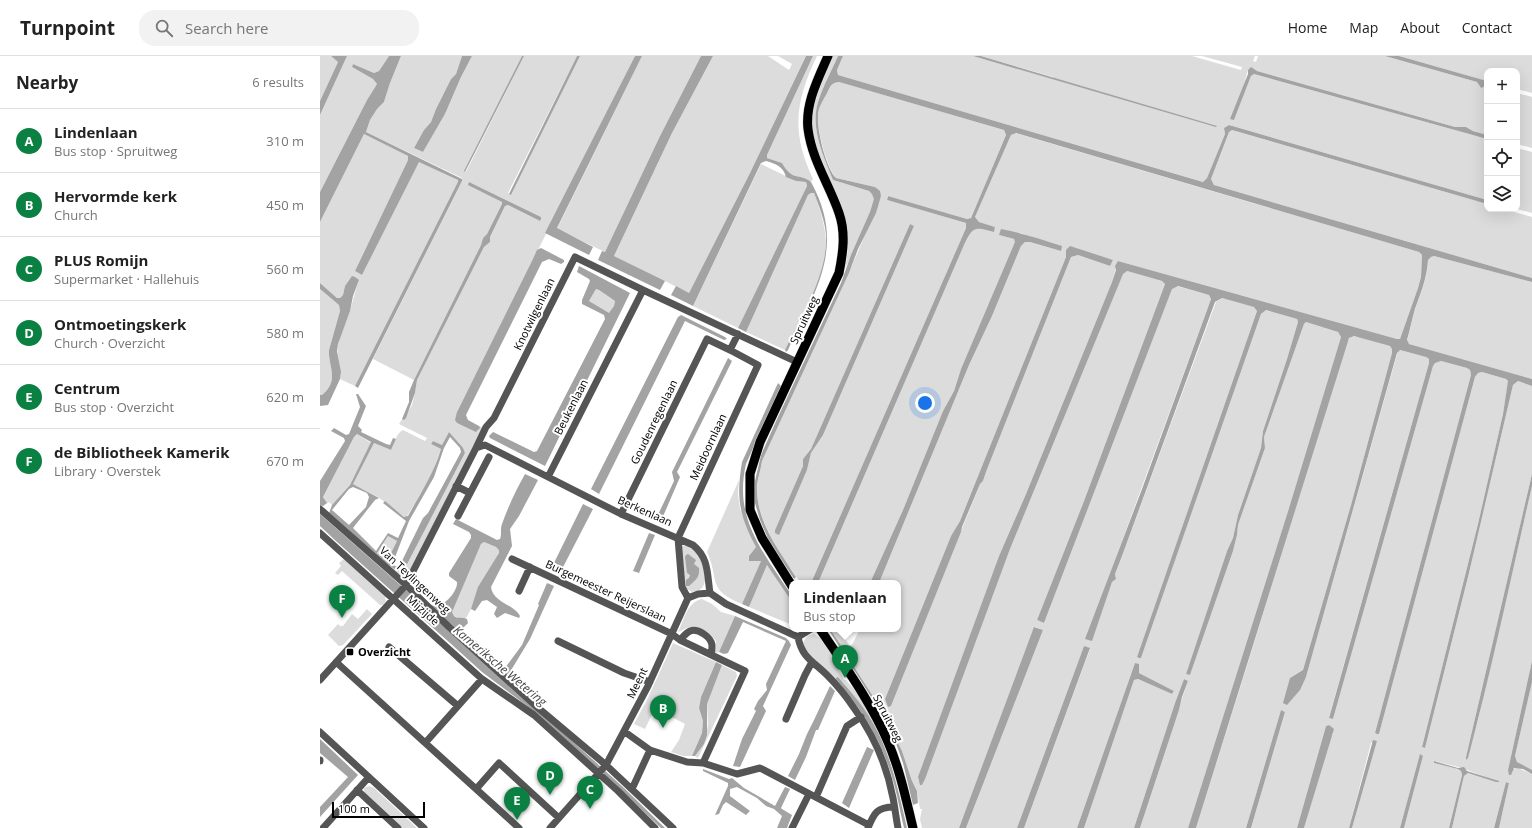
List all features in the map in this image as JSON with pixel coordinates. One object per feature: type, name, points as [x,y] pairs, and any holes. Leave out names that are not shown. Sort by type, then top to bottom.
[{"type":"main road","name":"Spruitweg","points":[[789,581],[762,538],[750,510],[750,474],[760,442],[840,273],[844,251],[843,230],[839,213],[815,159],[808,129],[809,106],[815,85],[828,56]]},
{"type":"main road","name":"Spruitweg","points":[[822,632],[867,702],[888,742],[906,796],[913,828]]},
{"type":"street","name":"Knotwilgenlaan","points":[[476,448],[486,427],[494,418],[575,257],[643,290]]},
{"type":"street","points":[[643,290],[797,362]]},
{"type":"street","name":"Beukenlaan","points":[[548,477],[643,290]]},
{"type":"street","points":[[730,350],[738,334]]},
{"type":"street","name":"Goudenregenlaan","points":[[621,514],[707,339],[730,350]]},
{"type":"street","name":"Meidoornlaan","points":[[678,538],[758,365],[730,350]]},
{"type":"street","points":[[320,680],[405,586],[476,448],[485,445],[548,477]]},
{"type":"street","points":[[458,516],[489,457]]},
{"type":"street","name":"Berkenlaan","points":[[548,477],[621,514],[678,538],[682,588],[688,598]]},
{"type":"street","points":[[456,486],[470,493]]},
{"type":"street","name":"Van Teylingenweg","points":[[320,509],[507,679],[602,770],[632,789],[673,828]]},
{"type":"street","name":"Mijzijde","points":[[320,533],[395,598],[482,679],[534,714],[602,770],[655,828]]},
{"type":"street","points":[[678,538],[692,545],[703,555],[705,559],[710,593]]},
{"type":"street","name":"Burgemeester Reijerslaan","points":[[512,559],[672,634],[680,640],[745,671],[703,763]]},
{"type":"street","name":"Burgemeester Reijerslaan","points":[[518,592],[530,567]]},
{"type":"street","points":[[688,598],[698,594],[710,593],[726,604],[798,637]]},
{"type":"street","name":"Meent","points":[[550,828],[602,770],[625,732],[650,682],[688,598]]},
{"type":"street","points":[[680,640],[689,631],[701,633],[707,637],[712,644],[712,655]]},
{"type":"street","points":[[798,637],[806,632]]},
{"type":"street","points":[[798,637],[800,648],[812,662],[826,674],[844,695],[861,717],[875,742],[893,798],[898,828]]},
{"type":"street","points":[[558,641],[624,672],[650,682]]},
{"type":"street","points":[[389,647],[458,706]]},
{"type":"street","points":[[336,662],[477,788],[519,828]]},
{"type":"street","points":[[786,719],[812,662]]},
{"type":"street","points":[[426,742],[482,679]]},
{"type":"street","points":[[792,828],[812,795],[847,726],[861,717]]},
{"type":"street","points":[[320,732],[424,828]]},
{"type":"street","points":[[625,732],[650,750],[687,762],[703,763],[737,774],[760,768],[869,826],[875,813],[884,807],[894,807]]},
{"type":"street","points":[[632,789],[650,750]]},
{"type":"street","points":[[477,788],[500,763],[559,818]]},
{"type":"street","points":[[322,828],[369,777]]},
{"type":"street","points":[[357,790],[398,828]]},
{"type":"shaded area","points":[[320,56],[331,56],[338,62],[320,101]]},
{"type":"shaded area","points":[[331,56],[347,56],[320,115],[320,101],[338,62]]},
{"type":"shaded area","points":[[347,56],[389,56],[379,71],[374,73],[353,64],[352,67],[373,79],[377,84],[367,100],[320,192],[320,115]]},
{"type":"shaded area","points":[[389,56],[401,56],[384,102],[377,109],[370,120],[366,132],[462,179],[462,181],[358,388],[355,386],[458,182],[458,180],[419,162],[362,275],[355,271],[408,160],[408,156],[364,134],[320,222],[320,192],[367,100],[377,84],[373,79],[352,67],[353,64],[374,73],[379,71]]},
{"type":"shaded area","points":[[401,56],[462,56],[456,74],[451,79],[431,122],[424,130],[414,148],[423,152],[445,114],[472,56],[522,56],[465,171],[466,172],[524,56],[577,56],[508,193],[511,195],[580,56],[635,56],[457,412],[457,423],[478,431],[479,426],[483,428],[408,573],[405,575],[397,574],[386,566],[404,570],[465,453],[449,432],[442,445],[433,441],[431,444],[441,449],[431,476],[406,518],[378,497],[353,484],[354,481],[374,443],[391,450],[397,436],[403,430],[425,441],[427,438],[399,424],[402,419],[404,419],[412,405],[417,380],[484,247],[490,242],[490,237],[505,206],[508,205],[540,221],[541,217],[469,182],[502,202],[502,204],[487,234],[483,238],[481,245],[414,380],[373,359],[462,181],[462,178],[366,132],[370,120],[377,109],[384,102]]},
{"type":"shaded area","points":[[462,56],[472,56],[445,114],[423,152],[414,148],[424,130],[431,122],[451,79],[456,74]]},
{"type":"shaded area","points":[[522,56],[524,56],[465,172],[464,171]]},
{"type":"shaded area","points":[[577,56],[580,56],[511,195],[509,194]]},
{"type":"shaded area","points":[[635,56],[642,56],[557,228],[593,247],[589,255],[545,233]]},
{"type":"shaded area","points":[[642,56],[701,56],[660,136],[605,252],[557,229]]},
{"type":"shaded area","points":[[701,56],[713,56],[672,133],[614,256],[665,281],[660,290],[598,260],[602,251],[605,252],[660,136]]},
{"type":"shaded area","points":[[713,56],[768,56],[789,70],[792,64],[778,56],[806,56],[750,173],[689,293],[614,256],[672,133]]},
{"type":"shaded area","points":[[806,56],[813,56],[767,155],[767,158],[782,163],[793,175],[807,179],[811,182],[821,205],[826,227],[827,248],[817,288],[786,352],[785,350],[813,294],[826,250],[826,235],[822,214],[814,193],[808,195],[746,332],[738,328],[807,186],[806,182],[796,181],[786,177],[783,170],[776,164],[766,161],[761,163],[693,306],[671,295],[676,286],[689,293],[750,173]]},
{"type":"shaded area","points":[[813,56],[817,56],[804,88],[798,117],[801,146],[813,179],[811,182],[807,179],[793,175],[782,163],[767,158],[767,155]]},
{"type":"shaded area","points":[[831,56],[838,56],[823,88],[816,109],[816,130],[818,140],[833,180],[869,191],[873,195],[874,199],[867,222],[844,271],[848,247],[846,223],[842,208],[817,151],[812,127],[812,114],[815,99]]},
{"type":"shaded area","points":[[838,56],[843,56],[837,70],[838,75],[1203,182],[1207,178],[1225,134],[1224,128],[1229,125],[1484,199],[1484,203],[1232,130],[1229,132],[1211,179],[1214,185],[1532,278],[1532,282],[1434,256],[1431,257],[1428,260],[1425,279],[1407,340],[1409,344],[1532,379],[1532,386],[1518,381],[1513,385],[1469,573],[1425,748],[1422,747],[1478,524],[1503,414],[1508,381],[1506,379],[1482,372],[1478,373],[1475,377],[1379,734],[1377,734],[1375,733],[1471,375],[1470,370],[1467,368],[1441,361],[1435,363],[1433,366],[1333,719],[1329,718],[1429,363],[1429,359],[1426,357],[1400,350],[1397,353],[1306,677],[1300,690],[1287,705],[1283,703],[1290,678],[1303,670],[1351,505],[1392,353],[1390,346],[1354,336],[1349,338],[1196,828],[1188,828],[1289,508],[1341,337],[1338,332],[1306,322],[1304,324],[1264,437],[1265,448],[1238,525],[1233,551],[1190,675],[1186,674],[1227,551],[1233,538],[1238,515],[1261,448],[1263,431],[1298,322],[1297,319],[1266,310],[1261,314],[1141,658],[1139,658],[1137,657],[1257,311],[1254,307],[1222,298],[1215,302],[1115,574],[1116,579],[1112,582],[1092,641],[1085,639],[1142,489],[1211,299],[1209,295],[1178,286],[1172,289],[1044,623],[1037,620],[1084,501],[1165,284],[1162,281],[1127,271],[1123,274],[1010,549],[925,779],[922,785],[920,785],[918,777],[999,556],[1026,494],[1112,282],[1116,270],[1115,266],[1118,261],[1400,339],[1421,277],[1422,255],[1419,252],[1016,133],[1011,135],[975,217],[979,222],[995,227],[994,232],[982,229],[974,230],[967,239],[819,580],[812,580],[966,228],[966,223],[887,200],[888,196],[967,219],[971,218],[1006,135],[1004,130],[839,82],[832,84],[822,101],[819,110],[818,123],[826,158],[832,173],[836,178],[875,187],[880,191],[881,196],[876,213],[858,249],[849,273],[762,461],[757,485],[757,498],[760,510],[769,534],[796,577],[794,579],[769,541],[760,520],[755,503],[755,481],[761,455],[841,283],[874,199],[869,191],[833,180],[825,161],[816,130],[816,109]]},
{"type":"shaded area","points":[[843,56],[973,56],[1053,79],[1053,77],[981,56],[1192,56],[1241,70],[1242,67],[1202,56],[1255,56],[1253,61],[1256,62],[1258,56],[1385,56],[1477,82],[1481,88],[1484,87],[1484,134],[1466,127],[1455,127],[1257,71],[1252,68],[1248,70],[1234,120],[1251,76],[1254,74],[1484,138],[1484,199],[1229,125],[1224,128],[1225,134],[1207,178],[1203,182],[838,75],[837,70]]},
{"type":"shaded area","points":[[973,56],[981,56],[1217,126],[1216,127]]},
{"type":"shaded area","points":[[1385,56],[1399,56],[1484,80],[1484,87],[1481,88],[1477,82]]},
{"type":"shaded area","points":[[1399,56],[1532,56],[1532,93],[1520,90],[1520,68],[1484,68],[1484,80]]},
{"type":"shaded area","points":[[1251,67],[1257,71],[1455,127],[1466,127],[1484,134],[1484,138],[1254,74],[1251,76],[1234,120],[1230,119],[1248,74],[1248,70]]},
{"type":"shaded area","points":[[834,82],[839,82],[1004,130],[1006,135],[971,218],[967,219],[888,196],[887,198],[887,200],[966,223],[966,228],[812,580],[799,580],[778,550],[760,511],[757,486],[762,461],[849,273],[881,196],[875,187],[836,178],[829,166],[821,139],[818,116],[819,109],[830,86]],"holes":[[[910,224],[914,226],[823,435],[811,453],[807,470],[779,534],[775,530],[803,466],[803,459],[811,449]]]},
{"type":"shaded area","points":[[1520,94],[1532,97],[1532,148],[1520,145]]},
{"type":"shaded area","points":[[1232,130],[1484,203],[1484,212],[1514,212],[1532,217],[1532,278],[1214,185],[1211,179],[1229,132]]},
{"type":"shaded area","points":[[1015,133],[1419,252],[1422,255],[1421,277],[1400,339],[1118,261],[1112,282],[1026,494],[999,556],[918,779],[922,785],[1010,549],[1123,273],[1127,271],[1162,281],[1165,284],[1084,501],[1037,620],[1044,623],[1172,288],[1177,286],[1209,295],[1211,299],[1086,639],[1112,582],[1116,579],[1115,574],[1216,302],[1222,298],[1255,307],[1257,311],[1137,657],[1139,658],[1141,658],[1261,314],[1266,310],[1297,319],[1298,322],[1263,431],[1261,448],[1238,515],[1233,538],[1227,551],[1186,674],[1190,675],[1233,551],[1238,525],[1265,448],[1264,437],[1304,324],[1306,322],[1338,332],[1341,337],[1289,508],[1188,828],[1140,828],[1188,681],[1184,679],[1175,703],[1134,828],[1084,828],[1134,680],[1138,679],[1172,694],[1174,692],[1139,673],[1135,663],[1077,828],[1024,828],[1090,649],[1084,646],[1017,828],[966,828],[1043,630],[1035,627],[959,828],[922,828],[920,819],[922,809],[920,809],[917,791],[902,751],[882,710],[832,632],[849,632],[846,640],[849,645],[852,645],[858,632],[901,632],[901,580],[880,580],[969,365],[992,316],[1021,246],[1025,242],[1030,242],[1061,251],[1021,233],[999,235],[1014,239],[1016,242],[961,369],[954,391],[943,411],[903,510],[871,580],[819,580],[964,245],[972,230],[976,228],[994,231],[995,227],[979,222],[975,217],[1011,135]],"holes":[[[1066,250],[1113,260],[1110,266],[1078,255],[1071,257],[983,481],[980,484],[891,706],[885,699],[951,536],[960,521],[1066,257]]]},
{"type":"shaded area","points":[[364,134],[408,156],[408,160],[355,271],[362,275],[419,161],[458,180],[459,182],[355,386],[340,379],[338,345],[359,280],[345,286],[343,295],[340,298],[337,298],[320,283],[320,222]]},
{"type":"shaded area","points":[[1520,149],[1532,152],[1532,213],[1520,210]]},
{"type":"shaded area","points":[[761,164],[796,181],[806,182],[807,186],[738,328],[693,306]]},
{"type":"shaded area","points":[[469,182],[541,217],[541,219],[540,221],[508,205],[505,206],[490,237],[490,242],[484,247],[417,380],[415,393],[404,420],[402,419],[409,402],[409,392],[414,380],[481,245],[483,238],[487,234],[502,204],[502,202],[468,185]]},
{"type":"shaded area","points":[[814,193],[821,212],[825,232],[826,247],[824,262],[807,308],[785,350],[746,332],[808,195]]},
{"type":"shaded area","points":[[910,224],[914,226],[823,435],[811,453],[807,470],[779,535],[775,533],[775,530],[803,466],[803,459],[811,449]]},
{"type":"shaded area","points":[[1001,229],[1062,246],[1061,251],[1030,242],[1025,242],[1021,246],[992,316],[969,365],[880,580],[871,580],[903,510],[943,411],[954,391],[961,369],[1015,242],[1014,239],[999,235]]},
{"type":"shaded area","points":[[1070,246],[1113,260],[1110,266],[1078,255],[1071,257],[983,481],[980,484],[962,527],[891,706],[888,707],[885,699],[951,536],[960,521],[1066,257],[1066,250]]},
{"type":"shaded area","points":[[541,248],[564,260],[564,262],[561,264],[549,259],[542,262],[466,415],[468,420],[479,426],[480,428],[476,432],[457,423],[455,420],[457,412],[537,250]]},
{"type":"shaded area","points":[[1434,256],[1532,282],[1532,379],[1409,344],[1407,341],[1425,280],[1428,260]]},
{"type":"shaded area","points":[[579,266],[630,293],[545,466],[490,438],[489,436],[493,432],[534,452],[537,451],[605,319],[604,315],[582,304],[582,300],[590,281],[577,272]],"holes":[[[596,289],[615,301],[614,306],[609,313],[589,301]]]},
{"type":"shaded area","points":[[352,276],[359,280],[338,344],[337,351],[341,372],[340,379],[328,405],[320,406],[320,395],[322,395],[331,384],[332,373],[329,350],[340,311],[339,305],[320,289],[320,283],[337,298],[340,298],[343,295],[345,286]]},
{"type":"shaded area","points":[[320,289],[339,305],[340,311],[329,350],[332,373],[331,384],[322,395],[320,395]]},
{"type":"shaded area","points":[[596,289],[615,301],[609,314],[589,301]]},
{"type":"shaded area","points":[[681,315],[727,339],[724,340],[685,321],[599,494],[591,489],[678,317]]},
{"type":"shaded area","points":[[1351,336],[1360,337],[1390,346],[1393,349],[1351,505],[1303,670],[1290,678],[1306,677],[1398,351],[1400,350],[1426,357],[1429,359],[1429,363],[1329,717],[1331,719],[1333,719],[1433,366],[1435,362],[1441,361],[1467,368],[1470,370],[1471,375],[1375,733],[1379,734],[1475,377],[1478,373],[1482,372],[1506,379],[1508,384],[1503,414],[1478,524],[1422,747],[1425,748],[1469,573],[1513,385],[1518,381],[1532,386],[1532,474],[1466,760],[1478,720],[1532,486],[1532,661],[1508,770],[1518,768],[1532,774],[1532,828],[1499,828],[1509,783],[1506,782],[1494,828],[1452,828],[1464,776],[1468,773],[1499,782],[1462,768],[1435,761],[1434,763],[1458,769],[1461,771],[1462,775],[1449,828],[1404,828],[1423,756],[1420,755],[1400,828],[1352,828],[1377,741],[1371,743],[1349,828],[1304,828],[1331,736],[1333,734],[1329,725],[1326,726],[1297,828],[1251,828],[1285,712],[1281,710],[1246,828],[1196,828],[1347,342]]},
{"type":"shaded area","points":[[728,358],[732,361],[677,472],[680,477],[661,521],[656,519],[674,481],[672,472]]},
{"type":"shaded area","points":[[778,383],[781,386],[746,464],[743,484],[747,519],[762,550],[789,592],[789,598],[767,565],[749,607],[742,604],[761,561],[749,561],[749,556],[756,547],[750,536],[740,506],[739,486],[742,462]]},
{"type":"shaded area","points":[[356,394],[358,394],[366,406],[358,426],[362,430],[361,432],[390,445],[393,438],[396,439],[391,450],[374,443],[353,484],[379,498],[375,500],[353,528],[376,551],[388,533],[398,538],[406,521],[383,503],[385,501],[404,517],[408,516],[435,466],[441,449],[431,444],[433,441],[442,445],[449,432],[463,448],[465,453],[404,570],[400,572],[372,552],[329,513],[332,505],[350,485],[371,442],[357,434],[354,437],[323,497],[327,503],[323,506],[320,505],[320,481],[345,441],[344,438],[331,431],[334,428],[346,435],[349,434],[360,407]],"holes":[[[450,437],[460,448],[461,452],[428,513],[423,518],[399,567],[392,565],[409,521],[434,477],[444,448]],[[353,487],[367,493],[369,497],[366,507],[349,525],[332,510],[349,489]],[[388,536],[397,541],[387,561],[377,553]]]},
{"type":"shaded area","points":[[357,434],[371,443],[350,485],[332,505],[329,502],[323,506],[327,503],[323,497],[354,437]]},
{"type":"shaded area","points":[[525,474],[538,480],[519,516],[510,529],[512,546],[491,587],[499,600],[517,612],[520,616],[519,618],[505,613],[497,618],[494,614],[497,607],[487,600],[482,601],[475,611],[471,609],[478,587],[499,553],[499,550],[496,547],[484,542],[481,544],[452,612],[456,617],[467,619],[468,623],[462,629],[477,642],[474,646],[430,605],[436,606],[443,604],[449,599],[456,589],[457,582],[449,576],[449,573],[471,538],[469,532],[453,524],[456,519],[497,540],[500,539],[501,526],[504,518]]},
{"type":"shaded area","points":[[1532,474],[1532,486],[1501,622],[1477,724],[1468,758],[1466,760],[1466,757]]},
{"type":"shaded area","points":[[739,480],[738,494],[740,509],[756,547],[749,556],[750,561],[761,561],[742,604],[731,599],[719,588],[716,583],[707,552]]},
{"type":"shaded area","points":[[583,504],[593,509],[561,571],[552,567]]},
{"type":"shaded area","points":[[320,514],[623,787],[665,828],[661,828],[534,711],[482,672],[337,542],[320,526]]},
{"type":"shaded area","points":[[649,533],[655,535],[639,573],[633,571]]},
{"type":"shaded area","points":[[388,536],[397,541],[387,561],[377,553]]},
{"type":"shaded area","points":[[484,542],[500,550],[466,618],[460,619],[453,615],[453,607],[481,544]]},
{"type":"shaded area","points":[[686,545],[697,553],[703,566],[705,576],[704,585],[701,589],[692,592],[684,585],[681,549],[682,546]]},
{"type":"shaded area","points":[[688,554],[696,560],[694,564],[699,568],[699,571],[698,577],[689,586],[686,586],[686,580],[690,575],[687,573],[685,557]]},
{"type":"shaded area","points":[[344,559],[387,595],[385,598],[386,601],[383,605],[380,605],[342,571],[338,575],[335,573],[341,566],[339,563]]},
{"type":"shaded area","points":[[767,565],[789,597],[789,624],[749,607]]},
{"type":"shaded area","points":[[547,583],[554,586],[530,639],[507,677],[502,672],[522,645]]},
{"type":"shaded area","points":[[702,599],[712,604],[721,612],[735,616],[719,652],[715,653],[716,641],[710,634],[696,627],[689,627],[678,632],[689,608],[697,601]]},
{"type":"shaded area","points":[[367,609],[372,614],[343,645],[339,646],[328,635],[338,624],[343,626],[352,614],[358,619]]},
{"type":"shaded area","points":[[735,616],[786,638],[791,645],[763,706],[766,711],[740,767],[733,766],[742,739],[756,711],[754,709],[758,701],[767,690],[766,684],[786,641],[743,622],[728,653],[724,654],[719,652]]},
{"type":"shaded area","points":[[1034,627],[1043,630],[966,828],[959,828]]},
{"type":"shaded area","points":[[830,632],[832,632],[882,710],[902,751],[917,791],[918,803],[913,805],[903,763],[894,738],[880,711]]},
{"type":"shaded area","points":[[814,634],[822,639],[833,655],[831,656],[844,680],[846,680],[863,702],[885,742],[883,743],[870,718],[846,692],[866,719],[880,745],[878,746],[865,721],[805,652],[804,640],[808,636]]},
{"type":"shaded area","points":[[673,643],[716,662],[701,697],[699,708],[703,721],[702,733],[692,756],[683,756],[671,752],[679,740],[685,724],[655,708],[645,729],[634,724],[648,698]]},
{"type":"shaded area","points":[[1084,646],[1090,648],[1024,828],[1017,828]]},
{"type":"shaded area","points":[[1532,661],[1532,682],[1515,756],[1517,762],[1532,770],[1532,774],[1523,769],[1514,768],[1511,775],[1509,775],[1508,770]]},
{"type":"shaded area","points":[[716,662],[722,665],[707,704],[707,735],[704,744],[695,756],[692,756],[702,733],[703,721],[699,708],[701,697]]},
{"type":"shaded area","points":[[1135,663],[1139,664],[1139,673],[1174,691],[1172,694],[1138,679],[1134,680],[1084,828],[1077,828]]},
{"type":"shaded area","points":[[722,665],[736,672],[737,676],[698,758],[695,756],[704,744],[708,725],[707,704]]},
{"type":"shaded area","points":[[838,677],[866,712],[883,744],[893,772],[907,828],[904,828],[891,773],[884,753],[873,731],[859,709],[836,679]]},
{"type":"shaded area","points":[[1184,679],[1188,681],[1140,828],[1134,828],[1175,703]]},
{"type":"shaded area","points":[[1532,682],[1532,770],[1518,764],[1515,756]]},
{"type":"shaded area","points":[[830,686],[835,691],[818,730],[816,730],[806,757],[795,780],[788,776]]},
{"type":"shaded area","points":[[1281,710],[1285,712],[1251,828],[1246,828]]},
{"type":"shaded area","points":[[1329,725],[1334,729],[1304,828],[1297,828],[1326,726]]},
{"type":"shaded area","points":[[320,739],[358,775],[320,817],[320,807],[348,777],[320,753]]},
{"type":"shaded area","points":[[1373,740],[1377,741],[1352,828],[1349,828]]},
{"type":"shaded area","points":[[867,747],[874,750],[849,808],[842,803]]},
{"type":"shaded area","points":[[1420,754],[1423,756],[1404,828],[1400,828]]},
{"type":"shaded area","points":[[1434,761],[1458,768],[1464,767],[1467,771],[1499,781],[1496,782],[1468,773],[1464,776],[1452,828],[1449,828],[1462,775],[1461,771],[1434,763]]},
{"type":"shaded area","points":[[703,769],[729,779],[732,778],[744,788],[775,806],[785,787],[790,789],[781,808],[792,815],[787,828],[777,828],[782,816],[774,809],[766,806],[757,798],[737,787],[730,789],[730,796],[750,811],[746,815],[726,802],[719,814],[715,815],[728,783],[703,771]]},
{"type":"shaded area","points":[[1506,782],[1509,783],[1499,828],[1494,828]]},
{"type":"shaded area","points":[[369,786],[374,788],[417,828],[403,828],[364,792],[364,788]]},
{"type":"place","name":"de Bibliotheek Kamerik","points":[[342,618]]},
{"type":"place","name":"Overzicht","points":[[350,652]]},
{"type":"place","name":"Lindenlaan","points":[[845,678]]},
{"type":"place","name":"Hervormde kerk","points":[[663,728]]},
{"type":"place","name":"Ontmoetingskerk","points":[[550,795]]},
{"type":"place","name":"PLUS Romijn","points":[[590,809]]},
{"type":"place","name":"Centrum","points":[[517,820]]},
{"type":"water label","name":"Kameriksche Wetering","points":[[500,666]]}]
